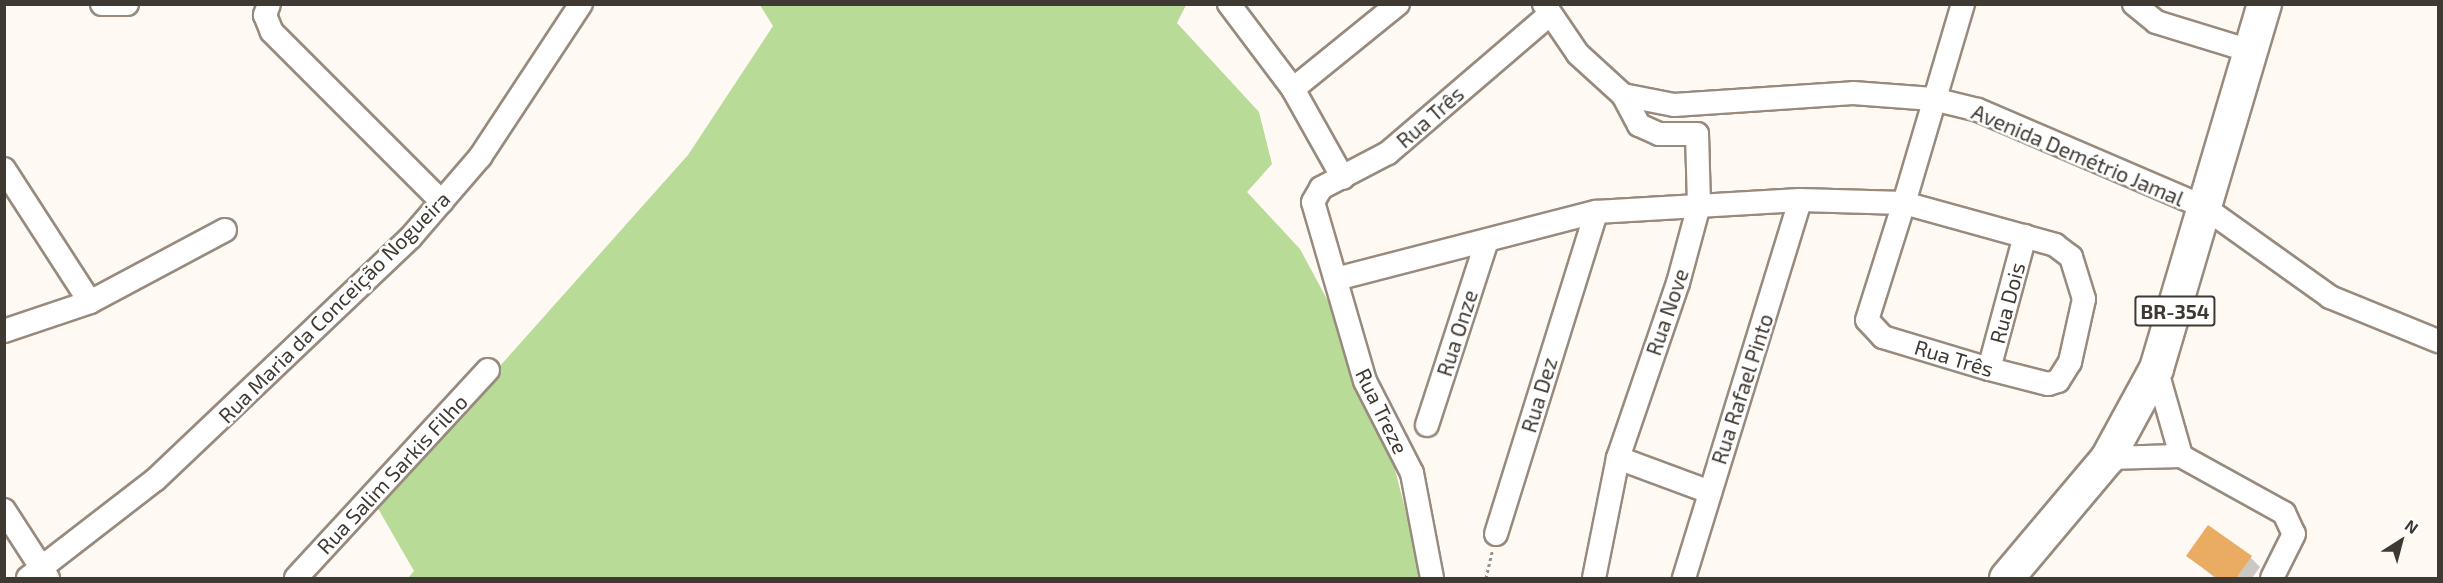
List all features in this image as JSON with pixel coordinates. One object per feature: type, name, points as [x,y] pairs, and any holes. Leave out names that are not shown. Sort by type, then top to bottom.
[{"type":"highway","name":"BR-354","points":[[2006,579],[2107,458],[2156,368],[2264,4]]},
{"type":"street","points":[[102,4],[126,4]]},
{"type":"street","points":[[269,4],[266,15],[272,32],[442,202]]},
{"type":"street","name":"Rua Maria da Conceição Nogueira","points":[[39,575],[197,442],[442,202],[502,127],[581,4]]},
{"type":"street","points":[[1293,89],[1398,4]]},
{"type":"street","points":[[1904,203],[1933,99],[1964,4]]},
{"type":"street","points":[[2134,4],[2156,22],[2250,51]]},
{"type":"street","points":[[1236,6],[1293,89],[1343,178]]},
{"type":"street","points":[[1547,10],[1578,54],[1623,95]]},
{"type":"street","name":"Rua Três","points":[[1313,211],[1321,188],[1388,153],[1547,10]]},
{"type":"street","name":"Avenida Demétrio Jamal","points":[[1623,95],[1674,105],[1853,93],[1933,99],[2014,124],[2204,207],[2330,297],[2439,341]]},
{"type":"street","name":"Rua Nove","points":[[1594,579],[1618,458],[1699,205],[1697,134],[1659,134],[1640,125],[1623,95]]},
{"type":"street","points":[[4,170],[90,303]]},
{"type":"street","points":[[1336,279],[1596,212],[1699,205],[1800,200],[1904,203],[2025,236]]},
{"type":"street","name":"Rua Rafael Pinto","points":[[1684,579],[1800,200]]},
{"type":"street","name":"Rua Três","points":[[1904,203],[1867,320],[1883,337],[2048,384],[2058,381],[2070,362],[2084,299],[2082,282],[2065,250],[2025,236]]},
{"type":"street","name":"Rua Treze","points":[[1313,211],[1336,279],[1365,381],[1412,473],[1432,579]]},
{"type":"street","name":"Rua Dez","points":[[1496,534],[1596,212]]},
{"type":"street","points":[[4,331],[90,303],[225,230]]},
{"type":"street","name":"Rua Dois","points":[[1989,369],[2025,236]]},
{"type":"street","name":"Rua Onze","points":[[1426,425],[1487,240]]},
{"type":"street","points":[[2156,368],[2181,456]]},
{"type":"street","name":"Rua Salim Sarkis Filho","points":[[296,579],[488,370]]},
{"type":"street","points":[[2107,458],[2181,456],[2292,521],[2291,544],[2272,579]]},
{"type":"street","points":[[1618,458],[1710,492]]},
{"type":"street","points":[[4,510],[39,575]]},
{"type":"path","points":[[1486,579],[1496,534]]},
{"type":"green space","points":[[760,5],[1186,5],[1177,23],[1259,112],[1272,164],[1247,192],[1300,249],[1329,303],[1341,300],[1356,384],[1393,462],[1423,578],[408,578],[414,571],[376,505],[688,155],[773,26]]},
{"type":"building","points":[[2208,525],[2252,556],[2236,578],[2217,578],[2186,556]]}]
